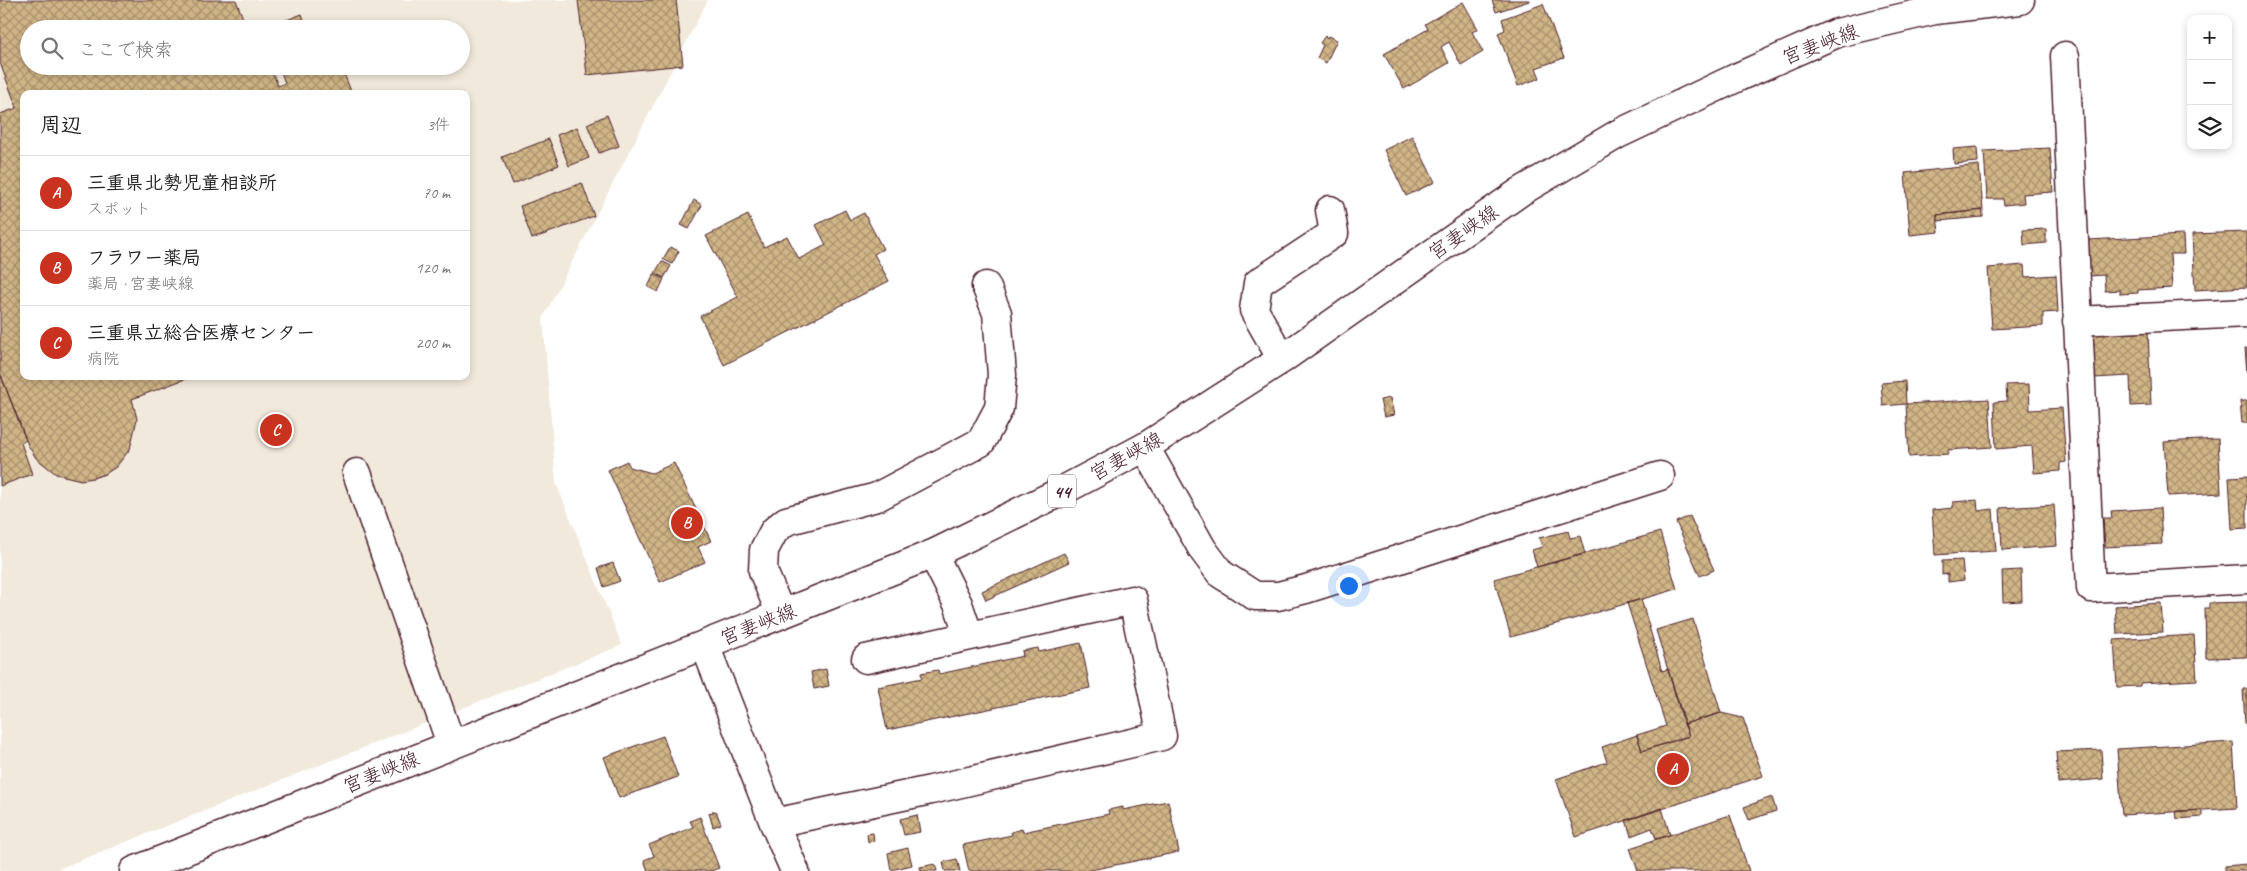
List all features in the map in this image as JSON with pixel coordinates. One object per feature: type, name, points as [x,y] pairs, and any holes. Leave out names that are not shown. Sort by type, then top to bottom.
[{"type":"main road","name":"宮妻峡線","points":[[134,871],[933,554],[1056,494],[1145,447],[1282,359],[1520,192],[1618,134],[1738,77],[1837,33],[1935,5],[2020,0]]},
{"type":"main road","points":[[2065,56],[2091,588],[2247,579]]},
{"type":"main road","points":[[1282,359],[1254,310],[1258,283],[1334,233],[1330,210]]},
{"type":"main road","points":[[781,614],[762,571],[764,550],[774,532],[786,521],[876,497],[982,442],[999,408],[1002,375],[997,313],[986,286]]},
{"type":"main road","points":[[2077,321],[2247,313]]},
{"type":"main road","points":[[1145,447],[1203,550],[1221,574],[1255,596],[1278,596],[1306,589],[1660,476]]},
{"type":"main road","points":[[357,473],[451,744]]},
{"type":"main road","points":[[933,554],[958,604],[969,636]]},
{"type":"main road","points":[[774,823],[931,790],[1162,736],[1133,600],[866,659]]},
{"type":"main road","points":[[705,645],[774,823],[795,871]]},
{"type":"shaded area","points":[[0,0],[708,0],[543,318],[556,483],[622,645],[53,871],[0,871]]},
{"type":"building","points":[[0,0],[236,0],[244,20],[20,20],[20,75],[274,75],[278,86],[285,83],[282,75],[345,75],[350,90],[20,90],[20,380],[182,380],[132,399],[137,419],[130,449],[116,467],[105,474],[93,478],[81,480],[56,474],[36,458],[28,445],[0,373],[0,114],[17,108],[0,63]]},
{"type":"building","points":[[578,0],[676,0],[683,65],[587,75]]},
{"type":"building","points":[[1492,0],[1529,0],[1529,1],[1496,12]]},
{"type":"building","points":[[1463,2],[1478,29],[1472,32],[1483,52],[1461,65],[1449,42],[1441,47],[1449,63],[1404,89],[1384,54],[1428,29],[1425,24]]},
{"type":"building","points":[[1543,4],[1564,58],[1536,68],[1540,78],[1518,86],[1498,33],[1505,30],[1502,19]]},
{"type":"building","points":[[302,14],[304,20],[287,20]]},
{"type":"building","points":[[1325,36],[1337,40],[1326,63],[1317,58],[1323,45],[1320,43]]},
{"type":"building","points":[[607,115],[619,146],[599,153],[587,124]]},
{"type":"building","points":[[577,127],[589,158],[569,166],[557,135]]},
{"type":"building","points":[[1412,136],[1435,182],[1406,196],[1384,150]]},
{"type":"building","points":[[549,139],[559,165],[513,184],[502,157]]},
{"type":"building","points":[[1977,147],[1978,162],[1954,164],[1953,149]]},
{"type":"building","points":[[2050,148],[2053,192],[2023,194],[2024,203],[2004,205],[2003,199],[1987,199],[1984,151]]},
{"type":"building","points":[[1979,165],[1983,210],[1937,215],[1939,232],[1910,235],[1905,173]]},
{"type":"building","points":[[582,183],[594,216],[532,239],[520,206]]},
{"type":"building","points":[[694,200],[702,205],[689,229],[681,225]]},
{"type":"building","points":[[845,210],[850,220],[864,213],[883,249],[874,254],[889,281],[724,365],[700,316],[738,297],[706,236],[748,215],[764,247],[787,236],[799,259],[826,245],[816,225]]},
{"type":"building","points":[[1983,210],[1983,217],[1938,221],[1937,215]]},
{"type":"building","points":[[2046,229],[2046,243],[2024,245],[2023,230]]},
{"type":"building","points":[[2247,232],[2247,287],[2195,290],[2192,234]]},
{"type":"building","points":[[2183,235],[2184,254],[2170,254],[2172,288],[2138,290],[2138,293],[2120,294],[2120,290],[2105,291],[2104,275],[2090,276],[2088,240]]},
{"type":"building","points":[[670,247],[679,251],[672,264],[663,259]]},
{"type":"building","points":[[662,261],[671,266],[664,278],[655,273]]},
{"type":"building","points":[[2024,265],[2025,277],[2056,275],[2058,312],[2043,313],[2043,326],[1992,329],[1988,268]]},
{"type":"building","points":[[654,274],[664,279],[658,292],[648,287]]},
{"type":"building","points":[[2148,330],[2151,405],[2131,406],[2130,376],[2094,378],[2092,332]]},
{"type":"building","points":[[2245,348],[2247,348],[2247,373]]},
{"type":"building","points":[[0,373],[26,440],[21,443],[32,474],[0,486]]},
{"type":"building","points":[[1905,381],[1906,404],[1883,406],[1881,383]]},
{"type":"building","points":[[2029,384],[2030,410],[2062,408],[2066,462],[2060,463],[2060,471],[2034,473],[2032,446],[1996,449],[1994,402],[2007,401],[2006,385]]},
{"type":"building","points":[[1390,398],[1394,415],[1384,417],[1380,400]]},
{"type":"building","points":[[1989,399],[1992,447],[1948,450],[1948,454],[1909,457],[1906,404]]},
{"type":"building","points":[[2240,401],[2247,401],[2247,423],[2242,423]]},
{"type":"building","points":[[2218,439],[2221,493],[2168,496],[2164,442]]},
{"type":"building","points":[[627,461],[630,467],[652,473],[674,463],[711,541],[698,547],[705,562],[660,582],[608,470]]},
{"type":"building","points":[[2247,476],[2247,528],[2232,529],[2229,477]]},
{"type":"building","points":[[1977,500],[1978,511],[1993,509],[1996,551],[1935,555],[1932,510],[1953,508],[1953,502]]},
{"type":"building","points":[[2054,505],[2057,546],[2002,550],[2000,508]]},
{"type":"building","points":[[2160,508],[2162,544],[2105,547],[2103,518],[2112,518],[2111,511]]},
{"type":"building","points":[[1690,516],[1714,570],[1700,576],[1676,522]]},
{"type":"building","points":[[1568,531],[1570,538],[1580,536],[1585,554],[1537,567],[1532,550],[1542,547],[1539,538]]},
{"type":"building","points":[[1660,532],[1677,589],[1511,637],[1494,579]]},
{"type":"building","points":[[1064,553],[1069,562],[986,600],[982,591]]},
{"type":"building","points":[[1962,560],[1964,580],[1948,582],[1948,574],[1942,575],[1942,561]]},
{"type":"building","points":[[613,563],[620,581],[604,587],[598,568]]},
{"type":"building","points":[[2021,570],[2022,601],[2003,602],[2002,571]]},
{"type":"building","points":[[1641,599],[1662,671],[1668,669],[1689,736],[1642,751],[1637,735],[1666,726],[1627,603]]},
{"type":"building","points":[[2247,602],[2247,657],[2206,658],[2205,608],[2209,608],[2209,603]]},
{"type":"building","points":[[2161,603],[2163,632],[2117,634],[2115,606]]},
{"type":"building","points":[[1693,619],[1721,713],[1684,724],[1656,630]]},
{"type":"building","points":[[2194,635],[2197,680],[2140,683],[2140,686],[2117,687],[2114,640]]},
{"type":"building","points":[[1081,643],[1090,688],[887,730],[878,687],[922,678],[921,673],[938,670],[939,674],[1023,656],[1022,651],[1038,648],[1039,652]]},
{"type":"building","points":[[826,669],[829,686],[814,689],[811,672]]},
{"type":"building","points":[[2243,689],[2247,689],[2247,723],[2245,724]]},
{"type":"building","points":[[1721,713],[1743,718],[1763,776],[1576,837],[1556,779],[1607,762],[1602,747],[1637,735],[1642,751],[1689,736],[1684,724]]},
{"type":"building","points":[[663,736],[678,777],[619,798],[604,757]]},
{"type":"building","points":[[2233,742],[2237,808],[2122,815],[2117,749]]},
{"type":"building","points":[[2101,750],[2103,779],[2058,783],[2056,752]]},
{"type":"building","points":[[1772,797],[1776,811],[1749,820],[1744,807]]},
{"type":"building","points":[[1168,801],[1179,852],[1086,871],[969,871],[963,845],[1012,835],[1011,832],[1022,829],[1023,832],[1109,814],[1108,810],[1123,807],[1123,810]]},
{"type":"building","points":[[1662,808],[1670,835],[1656,839],[1652,828],[1631,836],[1626,820]]},
{"type":"building","points":[[2202,810],[2202,817],[2177,819],[2176,811]]},
{"type":"building","points":[[716,811],[721,824],[713,827],[709,813]]},
{"type":"building","points":[[917,815],[920,832],[904,835],[900,819]]},
{"type":"building","points":[[1730,815],[1749,871],[1638,871],[1630,848]]},
{"type":"building","points":[[700,817],[719,868],[711,871],[648,871],[644,860],[654,856],[649,845],[693,827],[690,821]]},
{"type":"building","points":[[873,833],[874,841],[868,842],[867,834]]},
{"type":"building","points":[[908,848],[912,865],[891,870],[888,853]]},
{"type":"building","points":[[957,859],[960,871],[945,871],[943,862]]},
{"type":"building","points":[[935,864],[937,871],[921,871],[920,867]]},
{"type":"building","points":[[2247,864],[2247,871],[2225,871],[2225,866]]},
{"type":"place","name":"三重県立総合医療センター","points":[[276,430]]},
{"type":"place","name":"フラワー薬局","points":[[687,523]]},
{"type":"place","name":"三重県北勢児童相談所","points":[[1673,769]]}]
